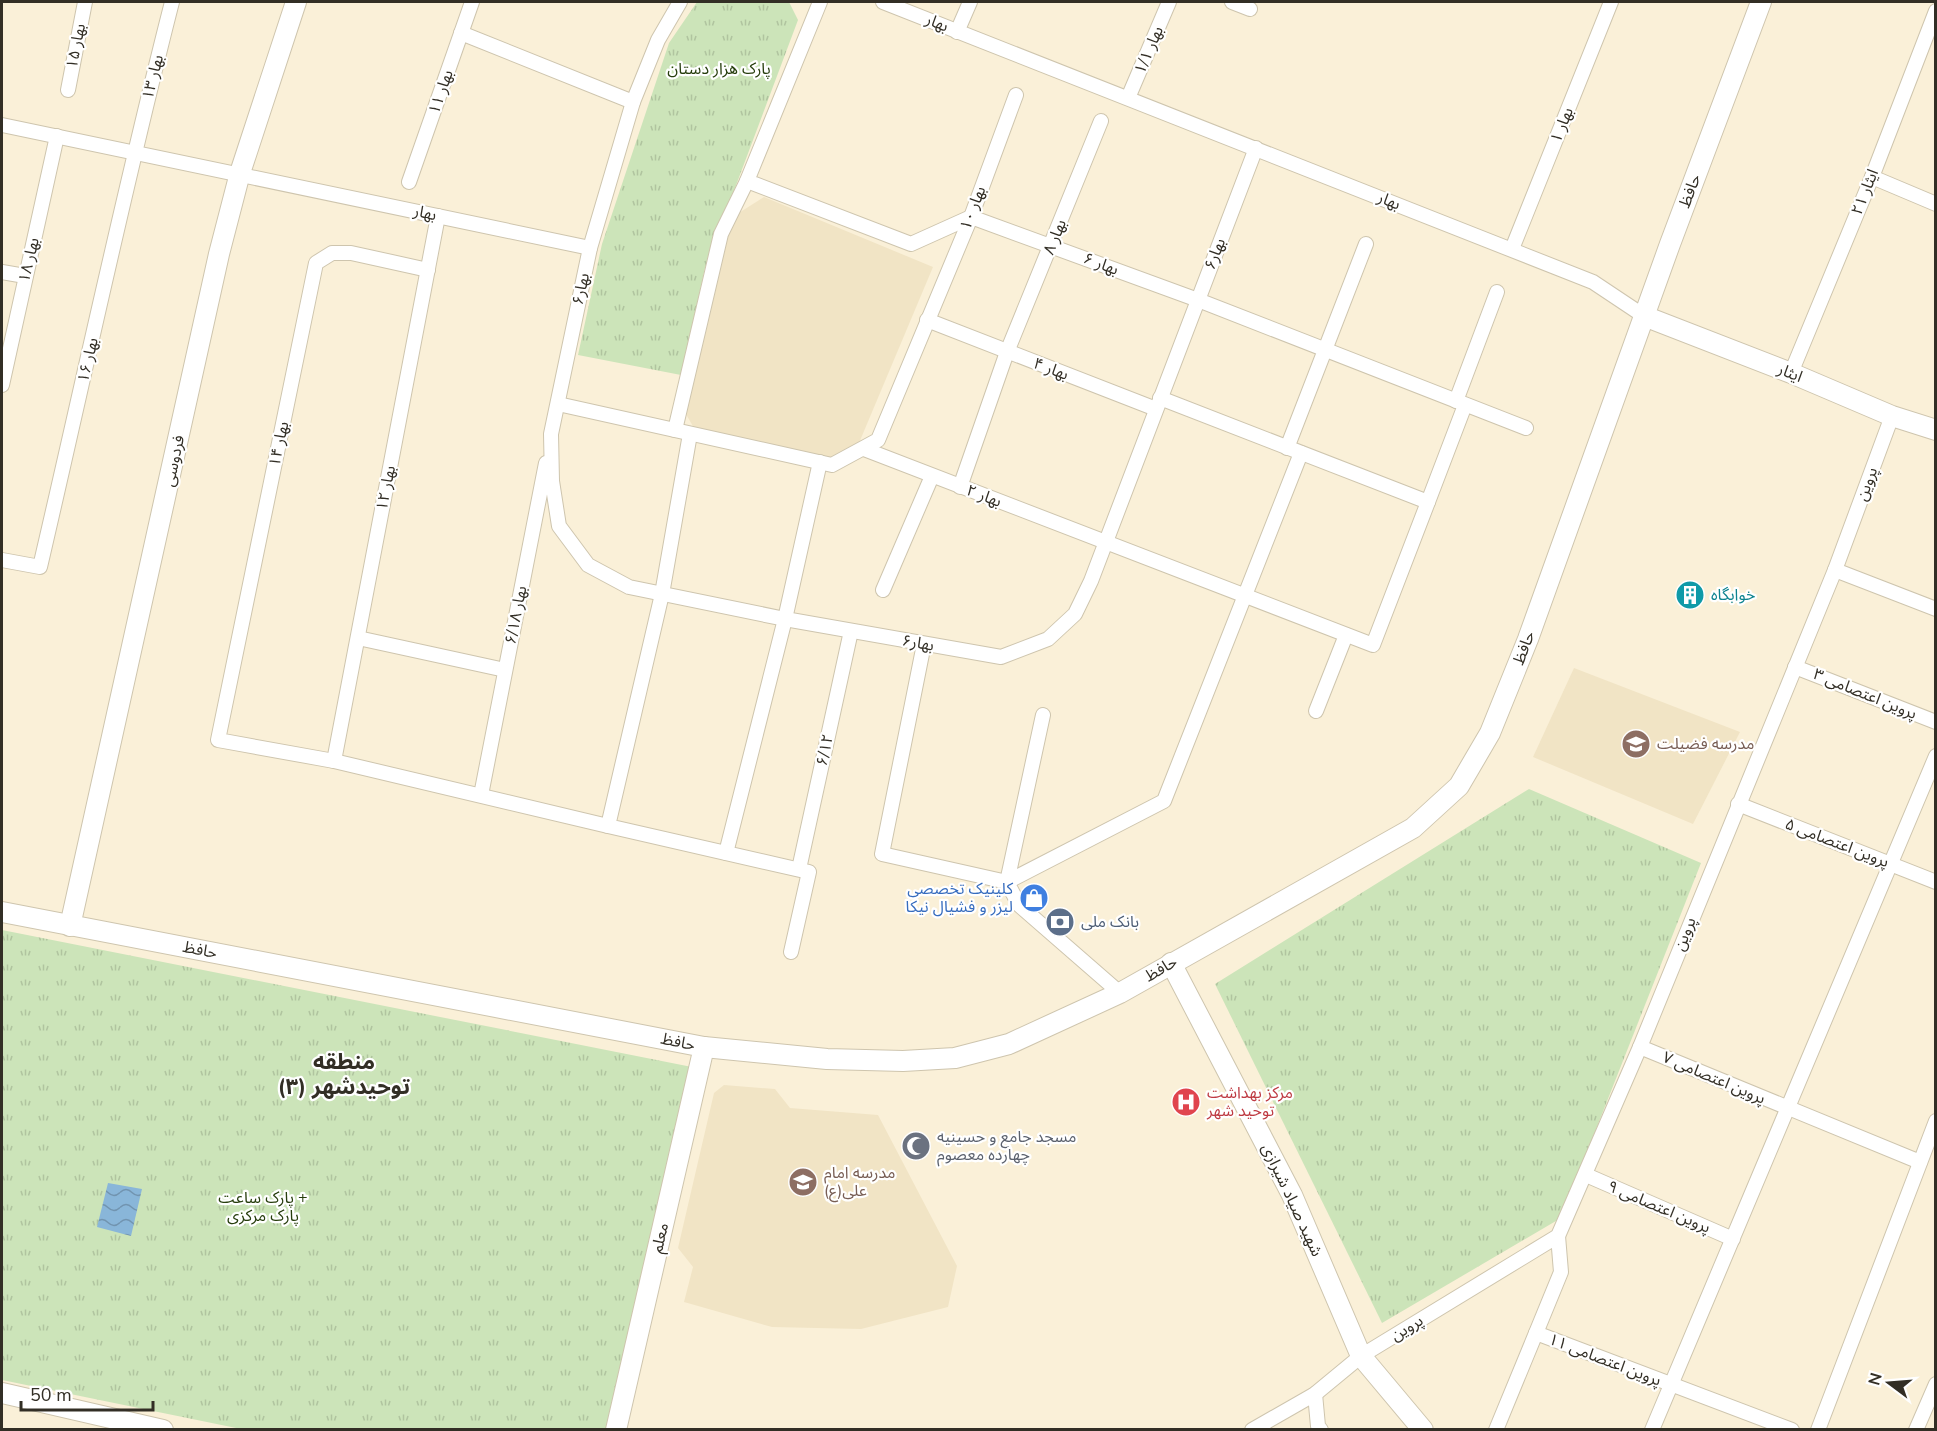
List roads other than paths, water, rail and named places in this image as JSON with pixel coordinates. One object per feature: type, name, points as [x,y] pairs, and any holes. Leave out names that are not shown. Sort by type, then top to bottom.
[{"type":"main road","name":"فردوسی","points":[[70,926],[219,254],[240,173],[296,2]]},
{"type":"main road","name":"حافظ","points":[[2,912],[704,1047],[827,1059],[903,1061],[955,1058],[1009,1044],[1120,993],[1413,828],[1459,786],[1490,733],[1528,639],[1644,315],[1761,2]]},
{"type":"main road","name":"ایثار","points":[[1644,315],[1892,416],[1935,430]]},
{"type":"main road","name":"شهید صیاد شیرازی","points":[[1171,963],[1292,1196],[1361,1356],[1423,1430]]},
{"type":"main road","name":"معلم","points":[[616,1430],[704,1047]]},
{"type":"main road","points":[[2,1394],[163,1430]]},
{"type":"street","name":"بهار ۱۵","points":[[68,90],[85,2]]},
{"type":"street","name":"بهار ۱۳","points":[[133,152],[172,2]]},
{"type":"street","name":"بهار ۱۱","points":[[409,182],[472,2]]},
{"type":"street","points":[[590,248],[633,102],[658,40],[680,2]]},
{"type":"street","points":[[675,430],[721,234],[747,181],[820,2]]},
{"type":"street","name":"بهار","points":[[883,2],[1593,282],[1644,315]]},
{"type":"street","points":[[957,32],[970,2]]},
{"type":"street","name":"بهار ۱/۱","points":[[1128,98],[1169,2]]},
{"type":"street","points":[[1232,2],[1250,9]]},
{"type":"street","name":"بهار ۱","points":[[1512,249],[1611,2]]},
{"type":"street","name":"ایثار ۲۱","points":[[1791,373],[1872,177],[1935,10]]},
{"type":"street","points":[[461,33],[633,102]]},
{"type":"street","name":"بهار ۱۰","points":[[864,449],[878,440],[971,217],[1016,95]]},
{"type":"street","name":"بهار ۸","points":[[960,487],[1007,352],[1101,121]]},
{"type":"street","name":"بهار","points":[[2,125],[590,248]]},
{"type":"street","name":"بهار ۱۸","points":[[2,385],[57,136]]},
{"type":"street","name":"بهار۶","points":[[590,248],[551,434],[552,481],[559,526],[588,566],[629,587],[784,620],[1001,657],[1048,639],[1075,614],[1105,543],[1256,148]]},
{"type":"street","name":"بهار ۱۶","points":[[2,560],[40,567],[102,300],[133,152]]},
{"type":"street","points":[[1872,177],[1935,204]]},
{"type":"street","points":[[747,181],[911,244],[971,217]]},
{"type":"street","name":"بهار ۱۲","points":[[334,761],[438,216]]},
{"type":"street","name":"بهار ۶","points":[[971,217],[1198,300],[1526,428]]},
{"type":"street","points":[[1287,448],[1366,244]]},
{"type":"street","name":"بهار ۱۴","points":[[334,761],[218,740],[316,263],[332,253],[351,253],[428,270]]},
{"type":"street","points":[[2,272],[25,276]]},
{"type":"street","points":[[1428,502],[1497,292]]},
{"type":"street","name":"بهار ۴","points":[[927,320],[1007,352],[1287,448],[1428,502]]},
{"type":"street","points":[[558,404],[832,465],[864,449]]},
{"type":"street","name":"پروین","points":[[1252,1430],[1315,1394],[1361,1356],[1558,1236],[1640,1047],[1835,570],[1892,416]]},
{"type":"street","name":"بهار ۶/۱۸","points":[[481,795],[551,434]]},
{"type":"street","points":[[608,826],[662,594],[690,434]]},
{"type":"street","name":"بهار ۲","points":[[864,449],[1373,645],[1428,502]]},
{"type":"street","points":[[924,644],[882,854],[1007,882],[1164,801],[1301,453]]},
{"type":"street","points":[[726,853],[784,620],[820,462]]},
{"type":"street","points":[[884,590],[932,476]]},
{"type":"street","points":[[1835,570],[1935,609]]},
{"type":"street","name":"۶/۱۲","points":[[798,869],[851,631]]},
{"type":"street","points":[[1316,711],[1346,635]]},
{"type":"street","points":[[358,638],[506,670]]},
{"type":"street","name":"پروین اعتصامی ۳","points":[[1795,667],[1935,722]]},
{"type":"street","points":[[1043,715],[1007,882],[1019,905],[1120,993]]},
{"type":"street","points":[[1652,1430],[1935,756]]},
{"type":"street","points":[[334,761],[809,872],[791,952]]},
{"type":"street","name":"پروین اعتصامی ۵","points":[[1738,804],[1935,882]]},
{"type":"street","name":"پروین اعتصامی ۷","points":[[1640,1047],[1920,1162]]},
{"type":"street","points":[[1818,1430],[1935,1121]]},
{"type":"street","name":"پروین اعتصامی ۹","points":[[1586,1175],[1732,1239]]},
{"type":"street","points":[[1536,1333],[1561,1272],[1558,1236]]},
{"type":"street","name":"پروین اعتصامی ۱۱","points":[[1496,1430],[1536,1333],[1792,1430]]},
{"type":"street","points":[[1916,1430],[1935,1384]]},
{"type":"street","points":[[1315,1394],[1318,1426],[1321,1430]]},
{"type":"water","points":[[108,1183],[142,1189],[131,1236],[97,1227]]},
{"type":"place","name":"خوابگاه","points":[[1690,595]]},
{"type":"place","name":"مدرسه فضیلت","points":[[1636,744]]},
{"type":"place","name":"کلینیک تخصصی لیزر و فشیال نیکا","points":[[1034,898]]},
{"type":"place","name":"بانک ملی","points":[[1060,922]]},
{"type":"place","name":"مرکز بهداشت توحید شهر","points":[[1186,1102]]},
{"type":"place","name":"مسجد جامع و حسینیه چهارده معصوم","points":[[916,1146]]},
{"type":"place","name":"مدرسه امام علی(ع)","points":[[803,1182]]},
{"type":"district","name":"منطقه توحیدشهر (۳)","points":[[344,1074]]},
{"type":"park label","name":"پارک هزار دستان","points":[[719,69]]},
{"type":"park label","name":"پارک ساعت + پارک مرکزی","points":[[263,1207]]}]
